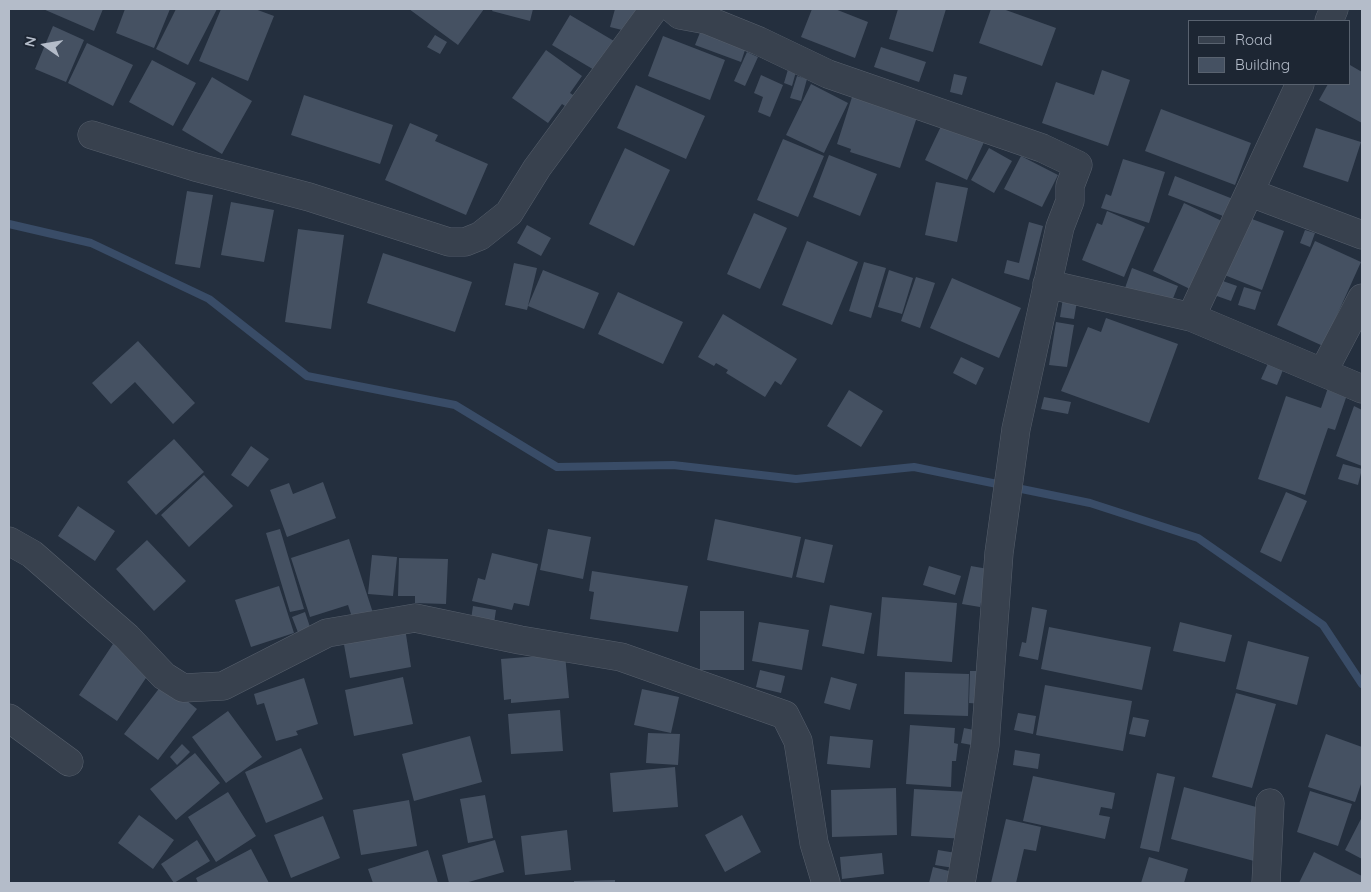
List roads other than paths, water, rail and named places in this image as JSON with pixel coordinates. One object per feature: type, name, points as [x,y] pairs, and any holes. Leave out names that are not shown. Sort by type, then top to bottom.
[{"type":"street","points":[[92,135],[195,167],[309,196],[449,242],[465,242],[480,236],[509,213],[537,168],[654,9]]},
{"type":"street","points":[[673,9],[680,14],[708,20],[759,41],[828,74],[1042,148],[1078,165],[1070,186],[1070,201],[1060,228],[1016,429],[999,553],[985,746],[961,883]]},
{"type":"street","points":[[1191,318],[1300,85]]},
{"type":"street","points":[[1251,192],[1362,235]]},
{"type":"street","points":[[1047,284],[1191,318],[1362,389]]},
{"type":"street","points":[[1323,372],[1362,298]]},
{"type":"street","points":[[9,541],[32,554],[127,637],[164,676],[182,688],[223,686],[326,633],[415,618],[520,640],[621,657],[785,715],[798,740],[814,844],[826,883]]},
{"type":"street","points":[[9,718],[69,762]]},
{"type":"street","points":[[1266,883],[1270,803]]},
{"type":"waterway","points":[[9,224],[91,243],[209,299],[307,376],[455,405],[557,467],[673,465],[796,479],[914,467],[1090,503],[1198,538],[1323,625],[1362,684]]}]
